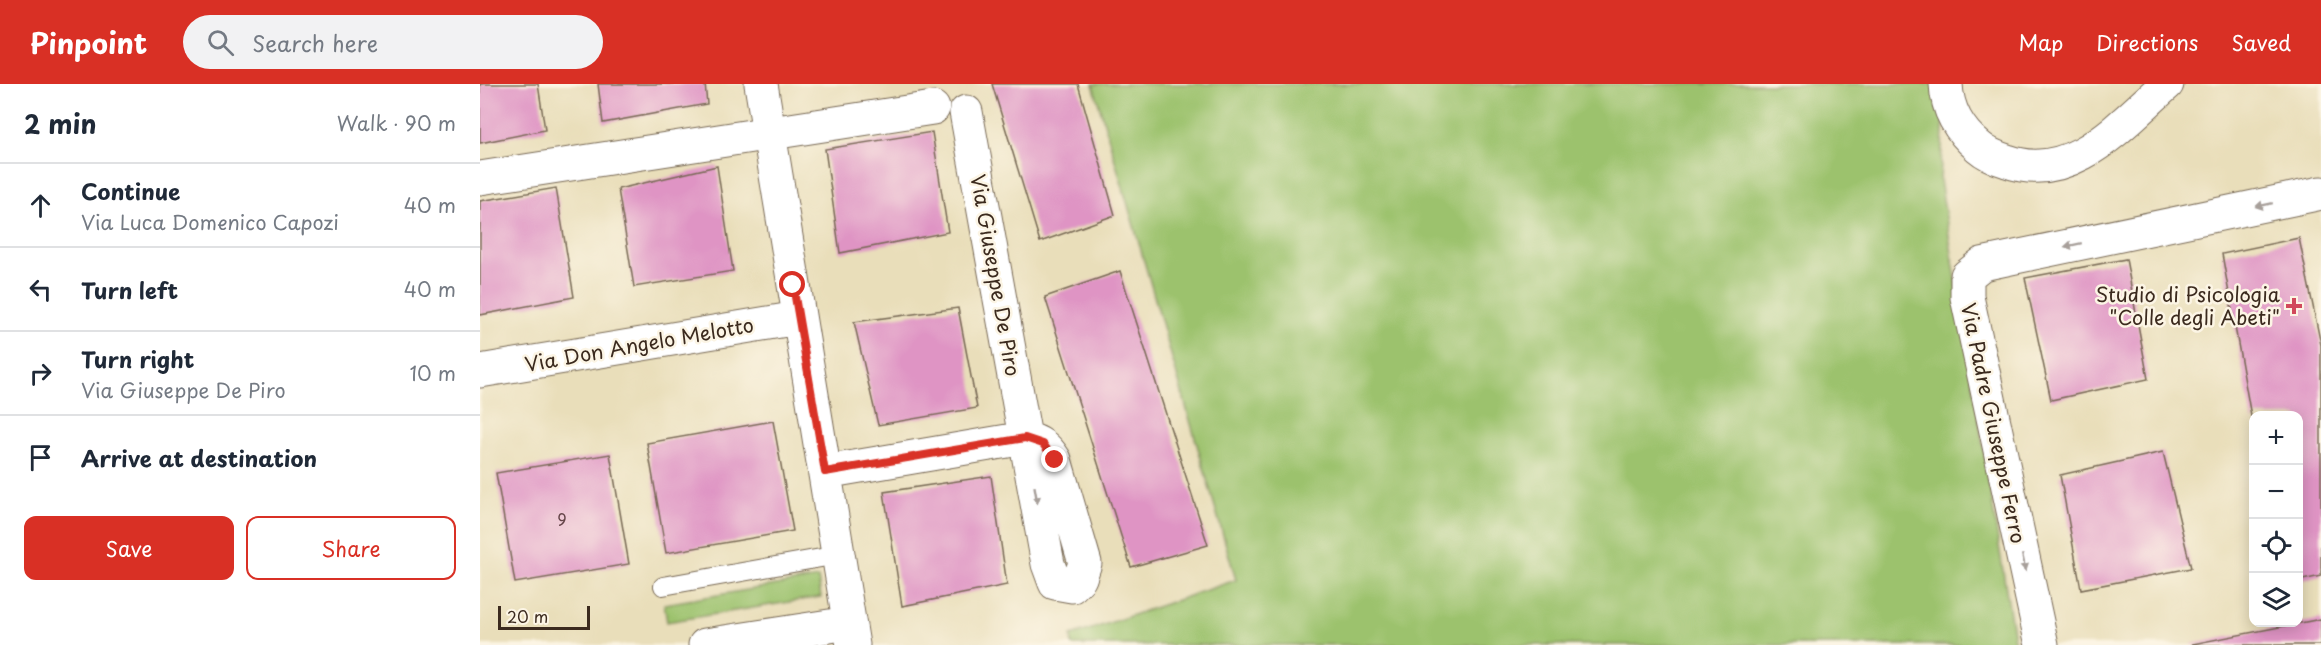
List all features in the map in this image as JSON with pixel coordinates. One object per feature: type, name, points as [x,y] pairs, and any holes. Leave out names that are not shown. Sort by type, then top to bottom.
[{"type":"street","points":[[705,645],[851,634],[761,84]]},
{"type":"street","points":[[1946,84],[1952,111],[1960,129],[1983,151],[2013,163],[2052,167],[2074,159],[2098,142],[2167,84]]},
{"type":"street","points":[[480,178],[933,108]]},
{"type":"street","name":"Via Giuseppe De Piro","points":[[825,472],[1025,438],[966,111]]},
{"type":"street","name":"Via Padre Giuseppe Ferro","points":[[2042,645],[1967,297],[1967,276],[1982,264],[2321,193]]},
{"type":"street","name":"Via Don Angelo Melotto","points":[[480,371],[798,318]]},
{"type":"lane","points":[[663,586],[838,555]]},
{"type":"green space","points":[[1093,84],[1946,84],[1940,180],[2015,645],[1072,645],[1071,636],[1236,580]]},
{"type":"green space","points":[[818,578],[821,597],[667,622],[664,604]]},
{"type":"building","points":[[480,84],[538,84],[545,130],[480,143]]},
{"type":"building","points":[[598,84],[705,84],[707,104],[603,123]]},
{"type":"building","points":[[992,84],[1078,84],[1115,215],[1040,242]]},
{"type":"building","points":[[932,132],[948,232],[840,253],[825,149]]},
{"type":"building","points":[[717,166],[733,271],[634,287],[618,189]]},
{"type":"building","points":[[556,188],[574,297],[480,315],[480,201]]},
{"type":"building","points":[[2299,238],[2321,345],[2321,576],[2303,580],[2303,411],[2250,411],[2222,254]]},
{"type":"building","points":[[2126,259],[2148,379],[2051,400],[2025,278]]},
{"type":"building","points":[[1120,271],[1208,545],[1131,567],[1045,297]]},
{"type":"building","points":[[958,308],[977,408],[878,425],[854,322]]},
{"type":"building","points":[[773,421],[793,531],[666,553],[647,443]]},
{"type":"building","points":[[2163,452],[2191,568],[2081,589],[2060,475]]},
{"type":"building","points":[[610,454],[629,564],[515,583],[496,473]]},
{"type":"building","points":[[991,476],[1007,585],[902,606],[884,492]]},
{"type":"building","points":[[2321,619],[2321,645],[2192,645],[2280,627],[2303,627],[2303,622]]},
{"type":"place","name":"Studio di Psicologia \"Colle degli Abeti\"","points":[[2294,306]]},
{"type":"route","points":[[793,285],[825,472],[1025,438],[1043,444],[1055,460]]}]
